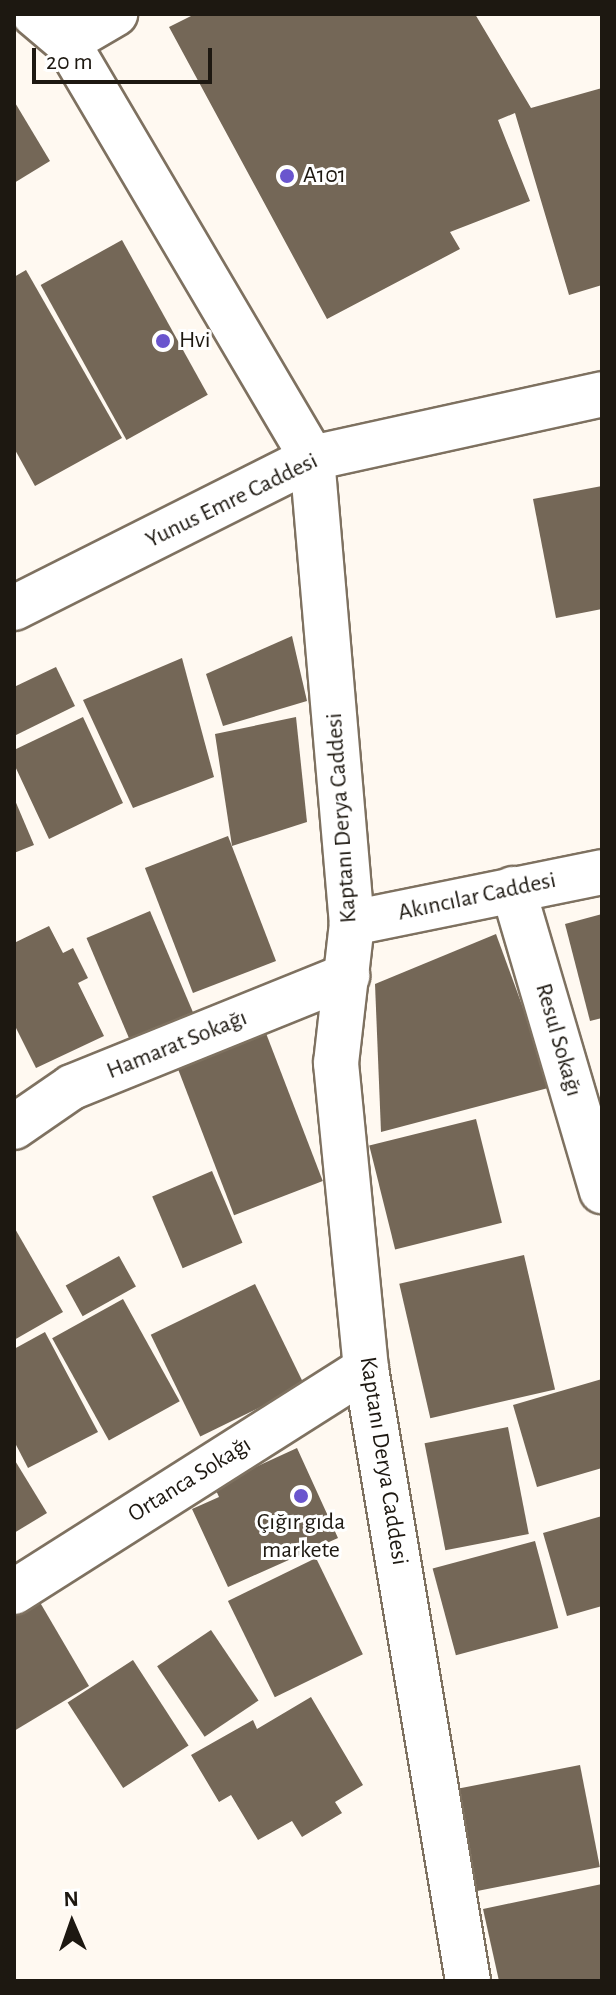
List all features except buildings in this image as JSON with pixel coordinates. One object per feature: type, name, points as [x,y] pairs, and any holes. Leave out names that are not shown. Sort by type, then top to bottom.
[{"type":"street","name":"Kaptanı Derya Caddesi","points":[[34,14],[67,42],[312,458],[352,923],[336,1063],[366,1369],[468,1981]]},
{"type":"street","points":[[67,42],[115,14]]},
{"type":"street","name":"Yunus Emre Caddesi","points":[[14,608],[312,458],[602,394]]},
{"type":"street","name":"Akıncılar Caddesi","points":[[352,923],[602,872]]},
{"type":"street","name":"Resul Sokağı","points":[[513,889],[602,1191]]},
{"type":"street","name":"Hamarat Sokağı","points":[[14,1127],[72,1087],[347,976]]},
{"type":"street","name":"Ortanca Sokağı","points":[[14,1592],[366,1369]]},
{"type":"place","name":"A101","points":[[287,176]]},
{"type":"place","name":"Hvi","points":[[163,341]]},
{"type":"place","name":"Çığır gıda markete","points":[[301,1496]]}]
